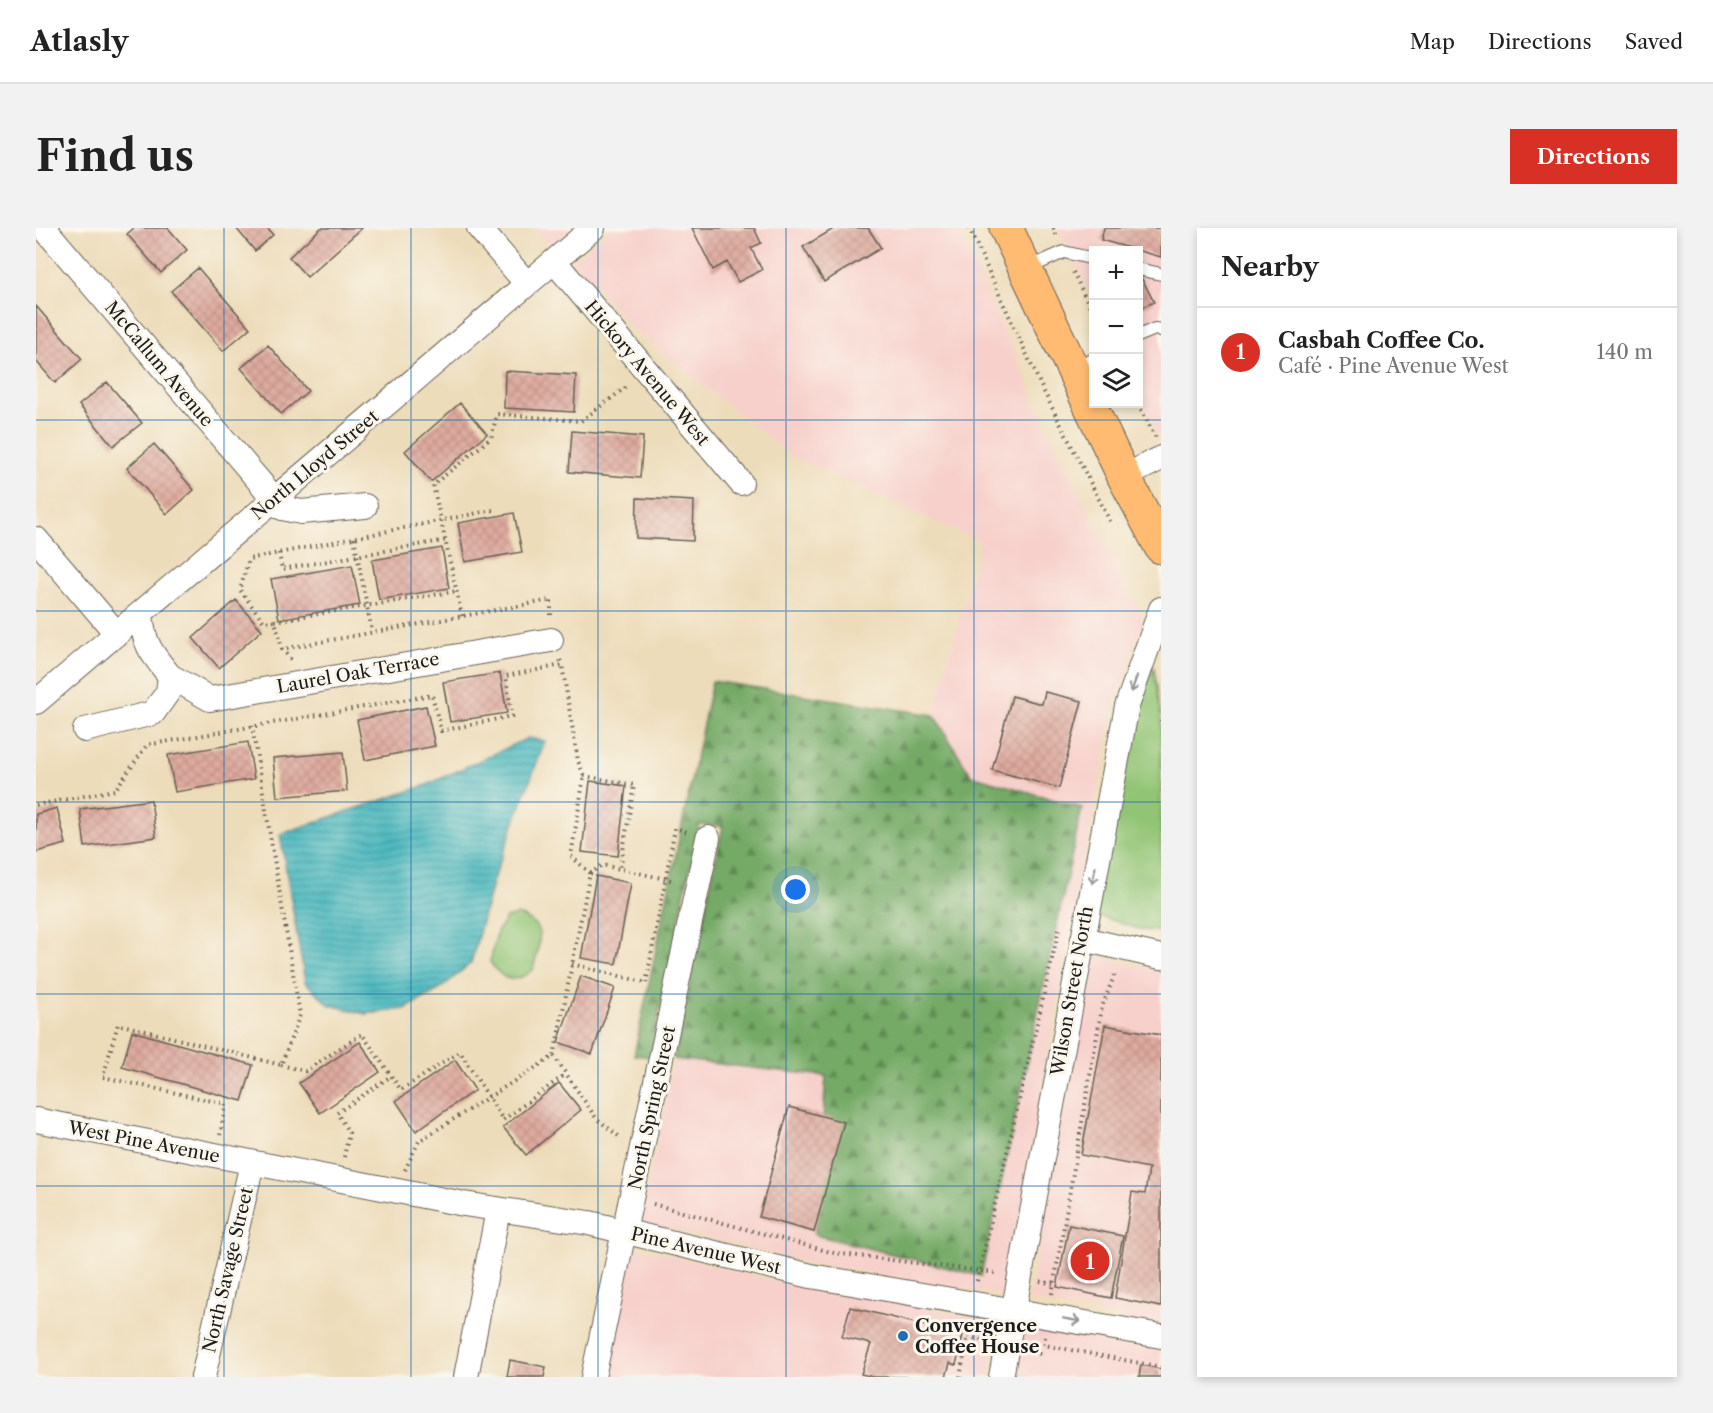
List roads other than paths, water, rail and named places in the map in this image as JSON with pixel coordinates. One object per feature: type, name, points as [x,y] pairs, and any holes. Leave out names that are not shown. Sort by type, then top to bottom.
[{"type":"main road","points":[[1006,228],[1025,269],[1083,364],[1125,477],[1161,547]]},
{"type":"street","name":"McCallum Avenue","points":[[44,228],[274,500]]},
{"type":"street","points":[[479,228],[523,279]]},
{"type":"street","name":"North Lloyd Street","points":[[36,702],[274,500],[523,279],[554,261],[593,228]]},
{"type":"street","name":"Hickory Avenue West","points":[[554,261],[741,483]]},
{"type":"street","points":[[1125,477],[1161,459]]},
{"type":"street","points":[[274,500],[282,508],[301,512],[365,506]]},
{"type":"street","points":[[36,539],[117,634]]},
{"type":"street","name":"Wilson Street North","points":[[1001,1377],[1126,706],[1161,609]]},
{"type":"street","name":"Laurel Oak Terrace","points":[[141,613],[142,633],[150,652],[170,676],[210,699],[551,640]]},
{"type":"street","points":[[85,730],[153,713],[168,692],[170,676]]},
{"type":"street","name":"North Spring Street","points":[[593,1377],[708,838]]},
{"type":"street","points":[[1083,939],[1161,957]]},
{"type":"street","name":"West Pine Avenue","points":[[36,1120],[252,1163]]},
{"type":"street","name":"Pine Avenue West","points":[[252,1163],[498,1209],[543,1215],[811,1276],[1161,1336]]},
{"type":"street","name":"North Savage Street","points":[[203,1377],[252,1163]]},
{"type":"street","points":[[466,1377],[498,1209]]},
{"type":"lane","points":[[1025,269],[1064,252],[1089,258]]},
{"type":"lane","points":[[1143,270],[1161,274]]},
{"type":"lane","points":[[1143,333],[1155,329],[1161,330]]},
{"type":"water","points":[[528,738],[545,741],[493,880],[471,963],[439,990],[405,1009],[366,1014],[330,1005],[305,982],[280,834],[427,785]]},
{"type":"place","name":"Casbah Coffee Co.","points":[[1090,1261]]},
{"type":"place","name":"Convergence Coffee House","points":[[903,1336]]}]
